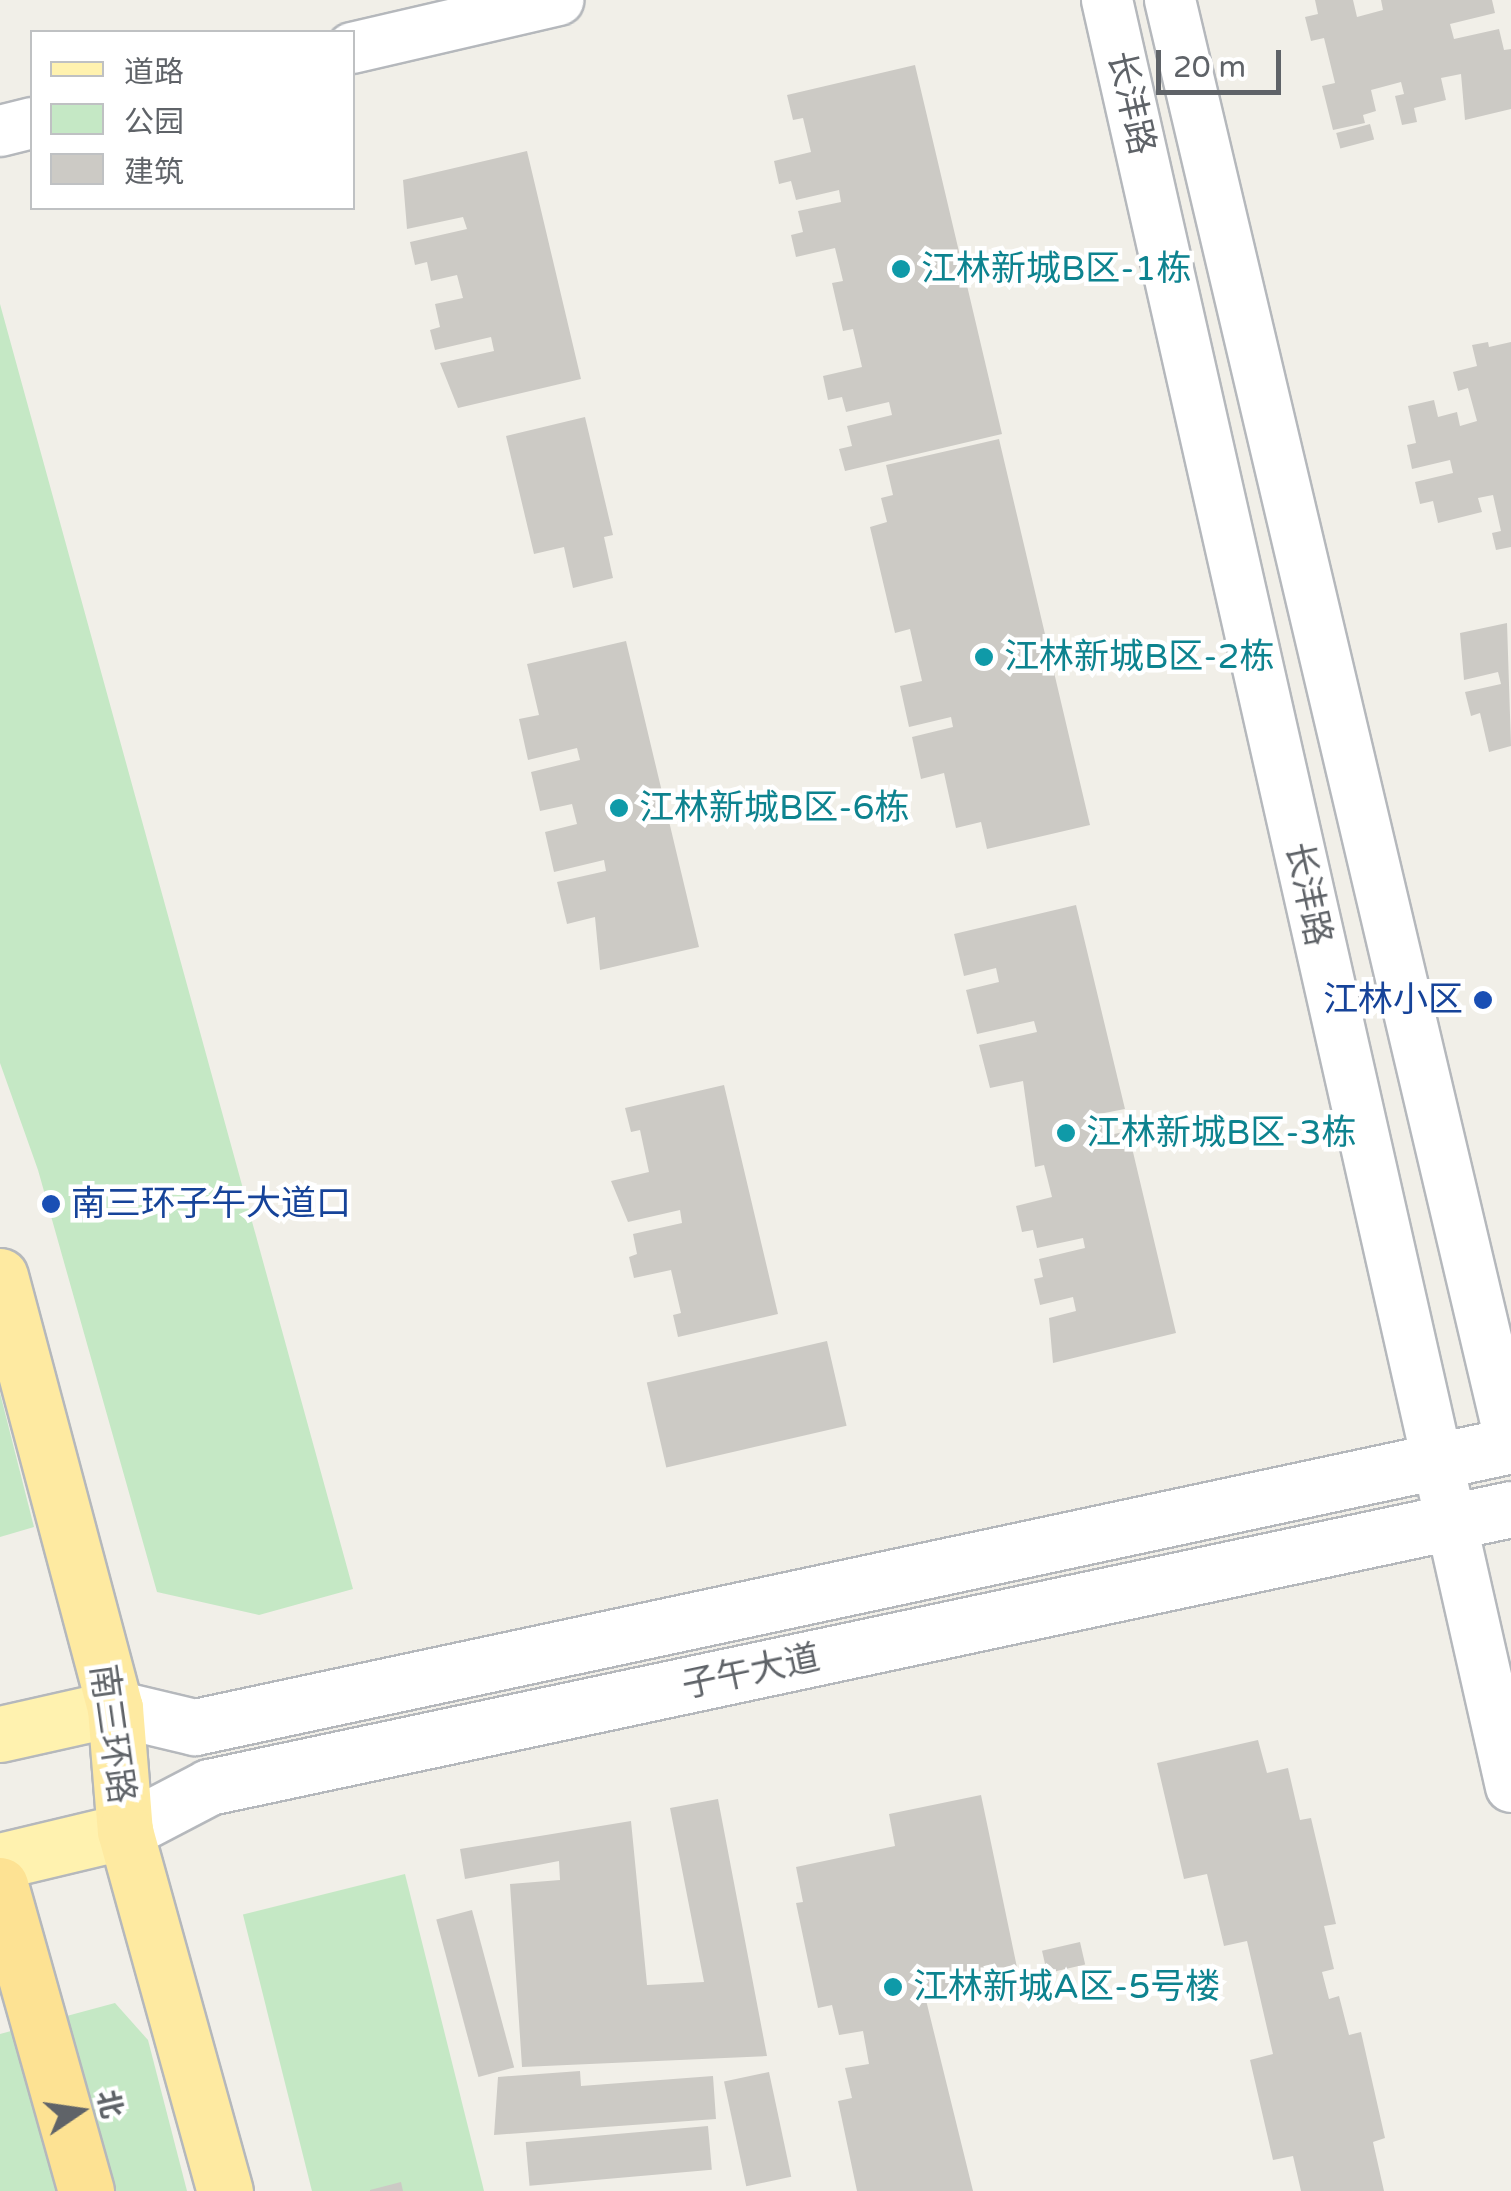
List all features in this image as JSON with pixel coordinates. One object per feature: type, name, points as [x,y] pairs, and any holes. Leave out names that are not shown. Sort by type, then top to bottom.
[{"type":"highway","name":"南三环路","points":[[0,1276],[115,1708],[125,1830],[225,2191]]},
{"type":"highway","points":[[0,1885],[86,2191]]},
{"type":"main road","name":"子午大道","points":[[0,1734],[115,1708],[195,1728],[1511,1445]]},
{"type":"main road","name":"子午大道","points":[[0,1862],[125,1830],[210,1787],[1511,1509]]},
{"type":"street","points":[[355,47],[558,0]]},
{"type":"street","name":"长沣路","points":[[1107,0],[1511,1786]]},
{"type":"street","name":"长沣路","points":[[1170,0],[1511,1445]]},
{"type":"street","points":[[0,131],[30,124]]},
{"type":"green space","points":[[0,304],[353,1589],[259,1615],[157,1592],[38,1170],[0,1063]]},
{"type":"green space","points":[[0,1393],[34,1527],[0,1537]]},
{"type":"green space","points":[[405,1874],[484,2191],[312,2191],[243,1914]]},
{"type":"green space","points":[[115,2003],[148,2040],[187,2191],[0,2191],[0,2034]]},
{"type":"building","points":[[1315,0],[1353,0],[1357,17],[1383,10],[1381,0],[1492,0],[1495,13],[1450,24],[1454,39],[1499,29],[1504,50],[1511,49],[1511,109],[1465,120],[1461,74],[1441,78],[1446,100],[1414,108],[1417,122],[1402,125],[1395,96],[1404,94],[1401,82],[1371,90],[1376,111],[1363,115],[1365,123],[1333,130],[1322,86],[1335,83],[1324,38],[1311,41],[1305,17],[1318,14]]},
{"type":"building","name":"江林新城B区-1栋","points":[[915,65],[1002,434],[845,471],[839,449],[852,446],[847,426],[892,415],[889,402],[846,412],[842,397],[828,400],[823,376],[862,367],[853,329],[843,331],[832,283],[843,281],[835,248],[796,257],[791,235],[803,232],[798,211],[841,202],[839,190],[796,200],[791,181],[779,184],[774,161],[811,152],[803,118],[793,120],[787,95]]},
{"type":"building","points":[[1370,124],[1374,139],[1340,149],[1336,133]]},
{"type":"building","points":[[527,151],[581,379],[458,408],[440,363],[494,351],[491,337],[435,350],[430,330],[440,327],[435,304],[463,298],[457,275],[431,281],[427,262],[415,265],[410,242],[467,229],[463,217],[407,229],[403,180]]},
{"type":"building","points":[[1488,342],[1489,347],[1511,342],[1511,547],[1496,550],[1492,533],[1501,531],[1493,495],[1478,498],[1482,512],[1438,523],[1433,501],[1420,504],[1415,482],[1453,473],[1450,460],[1412,469],[1407,445],[1416,443],[1408,406],[1434,400],[1438,417],[1457,412],[1460,426],[1477,421],[1468,388],[1458,391],[1453,372],[1477,366],[1472,345]]},
{"type":"building","points":[[585,417],[613,535],[604,537],[613,578],[573,588],[564,547],[534,554],[506,436]]},
{"type":"building","name":"江林新城B区-2栋","points":[[999,439],[1090,825],[987,849],[981,822],[956,828],[944,773],[921,779],[912,737],[953,727],[951,717],[909,727],[900,686],[922,681],[910,629],[895,633],[870,527],[887,522],[881,498],[893,495],[886,465]]},
{"type":"building","points":[[1507,623],[1511,746],[1489,752],[1480,713],[1471,716],[1465,692],[1501,684],[1498,672],[1464,680],[1460,633]]},
{"type":"building","name":"江林新城B区-6栋","points":[[626,641],[699,947],[600,970],[595,917],[567,924],[557,882],[606,871],[604,860],[554,872],[545,832],[577,824],[572,804],[540,811],[531,772],[580,760],[577,748],[528,760],[519,719],[539,715],[527,664]]},
{"type":"building","name":"江林新城B区-3栋","points":[[1076,905],[1125,1109],[1099,1114],[1105,1136],[1128,1131],[1176,1333],[1053,1363],[1049,1318],[1076,1311],[1073,1297],[1040,1305],[1034,1279],[1043,1277],[1039,1259],[1085,1248],[1083,1238],[1037,1248],[1033,1230],[1022,1232],[1016,1206],[1052,1197],[1044,1165],[1035,1167],[1023,1081],[990,1088],[979,1045],[1037,1032],[1034,1021],[977,1034],[966,990],[999,982],[996,968],[964,976],[954,934]]},
{"type":"building","points":[[724,1085],[778,1314],[678,1337],[673,1315],[681,1313],[671,1270],[634,1278],[629,1257],[637,1254],[633,1234],[682,1223],[680,1210],[628,1222],[611,1181],[649,1172],[640,1130],[631,1132],[625,1108]]},
{"type":"building","points":[[827,1341],[847,1426],[666,1467],[647,1383]]},
{"type":"building","points":[[1258,1740],[1267,1773],[1288,1768],[1300,1820],[1311,1818],[1336,1924],[1324,1926],[1334,1969],[1322,1972],[1329,1999],[1339,1996],[1349,2035],[1361,2032],[1385,2138],[1373,2142],[1384,2191],[1301,2191],[1293,2156],[1273,2160],[1250,2060],[1273,2054],[1247,1941],[1224,1946],[1207,1874],[1184,1879],[1157,1763]]},
{"type":"building","name":"江林新城A区-5号楼","points":[[981,1795],[1019,1977],[925,1996],[973,2191],[857,2191],[838,2101],[852,2098],[845,2068],[869,2064],[863,2031],[839,2035],[832,2005],[818,2008],[796,1903],[803,1902],[796,1867],[895,1846],[889,1814]]},
{"type":"building","points":[[718,1799],[767,2056],[522,2067],[510,1884],[560,1880],[559,1861],[465,1879],[460,1849],[631,1821],[647,1985],[704,1982],[670,1808]]},
{"type":"building","points":[[472,1910],[514,2067],[478,2077],[436,1920]]},
{"type":"building","points":[[1080,1942],[1085,1964],[1047,1973],[1042,1951]]},
{"type":"building","points":[[580,2071],[581,2086],[713,2076],[716,2119],[494,2135],[498,2077]]},
{"type":"building","points":[[769,2072],[791,2177],[746,2186],[724,2082]]},
{"type":"building","points":[[708,2126],[712,2170],[530,2186],[526,2142]]},
{"type":"building","points":[[401,2182],[403,2191],[370,2191],[370,2190]]},
{"type":"place","name":"江林新城B区-1栋","points":[[901,269]]},
{"type":"place","name":"江林新城B区-2栋","points":[[984,657]]},
{"type":"place","name":"江林新城B区-6栋","points":[[619,808]]},
{"type":"place","name":"江林小区","points":[[1483,1000]]},
{"type":"place","name":"江林新城B区-3栋","points":[[1066,1133]]},
{"type":"place","name":"南三环子午大道口","points":[[51,1204]]},
{"type":"place","name":"江林新城A区-5号楼","points":[[893,1987]]}]
